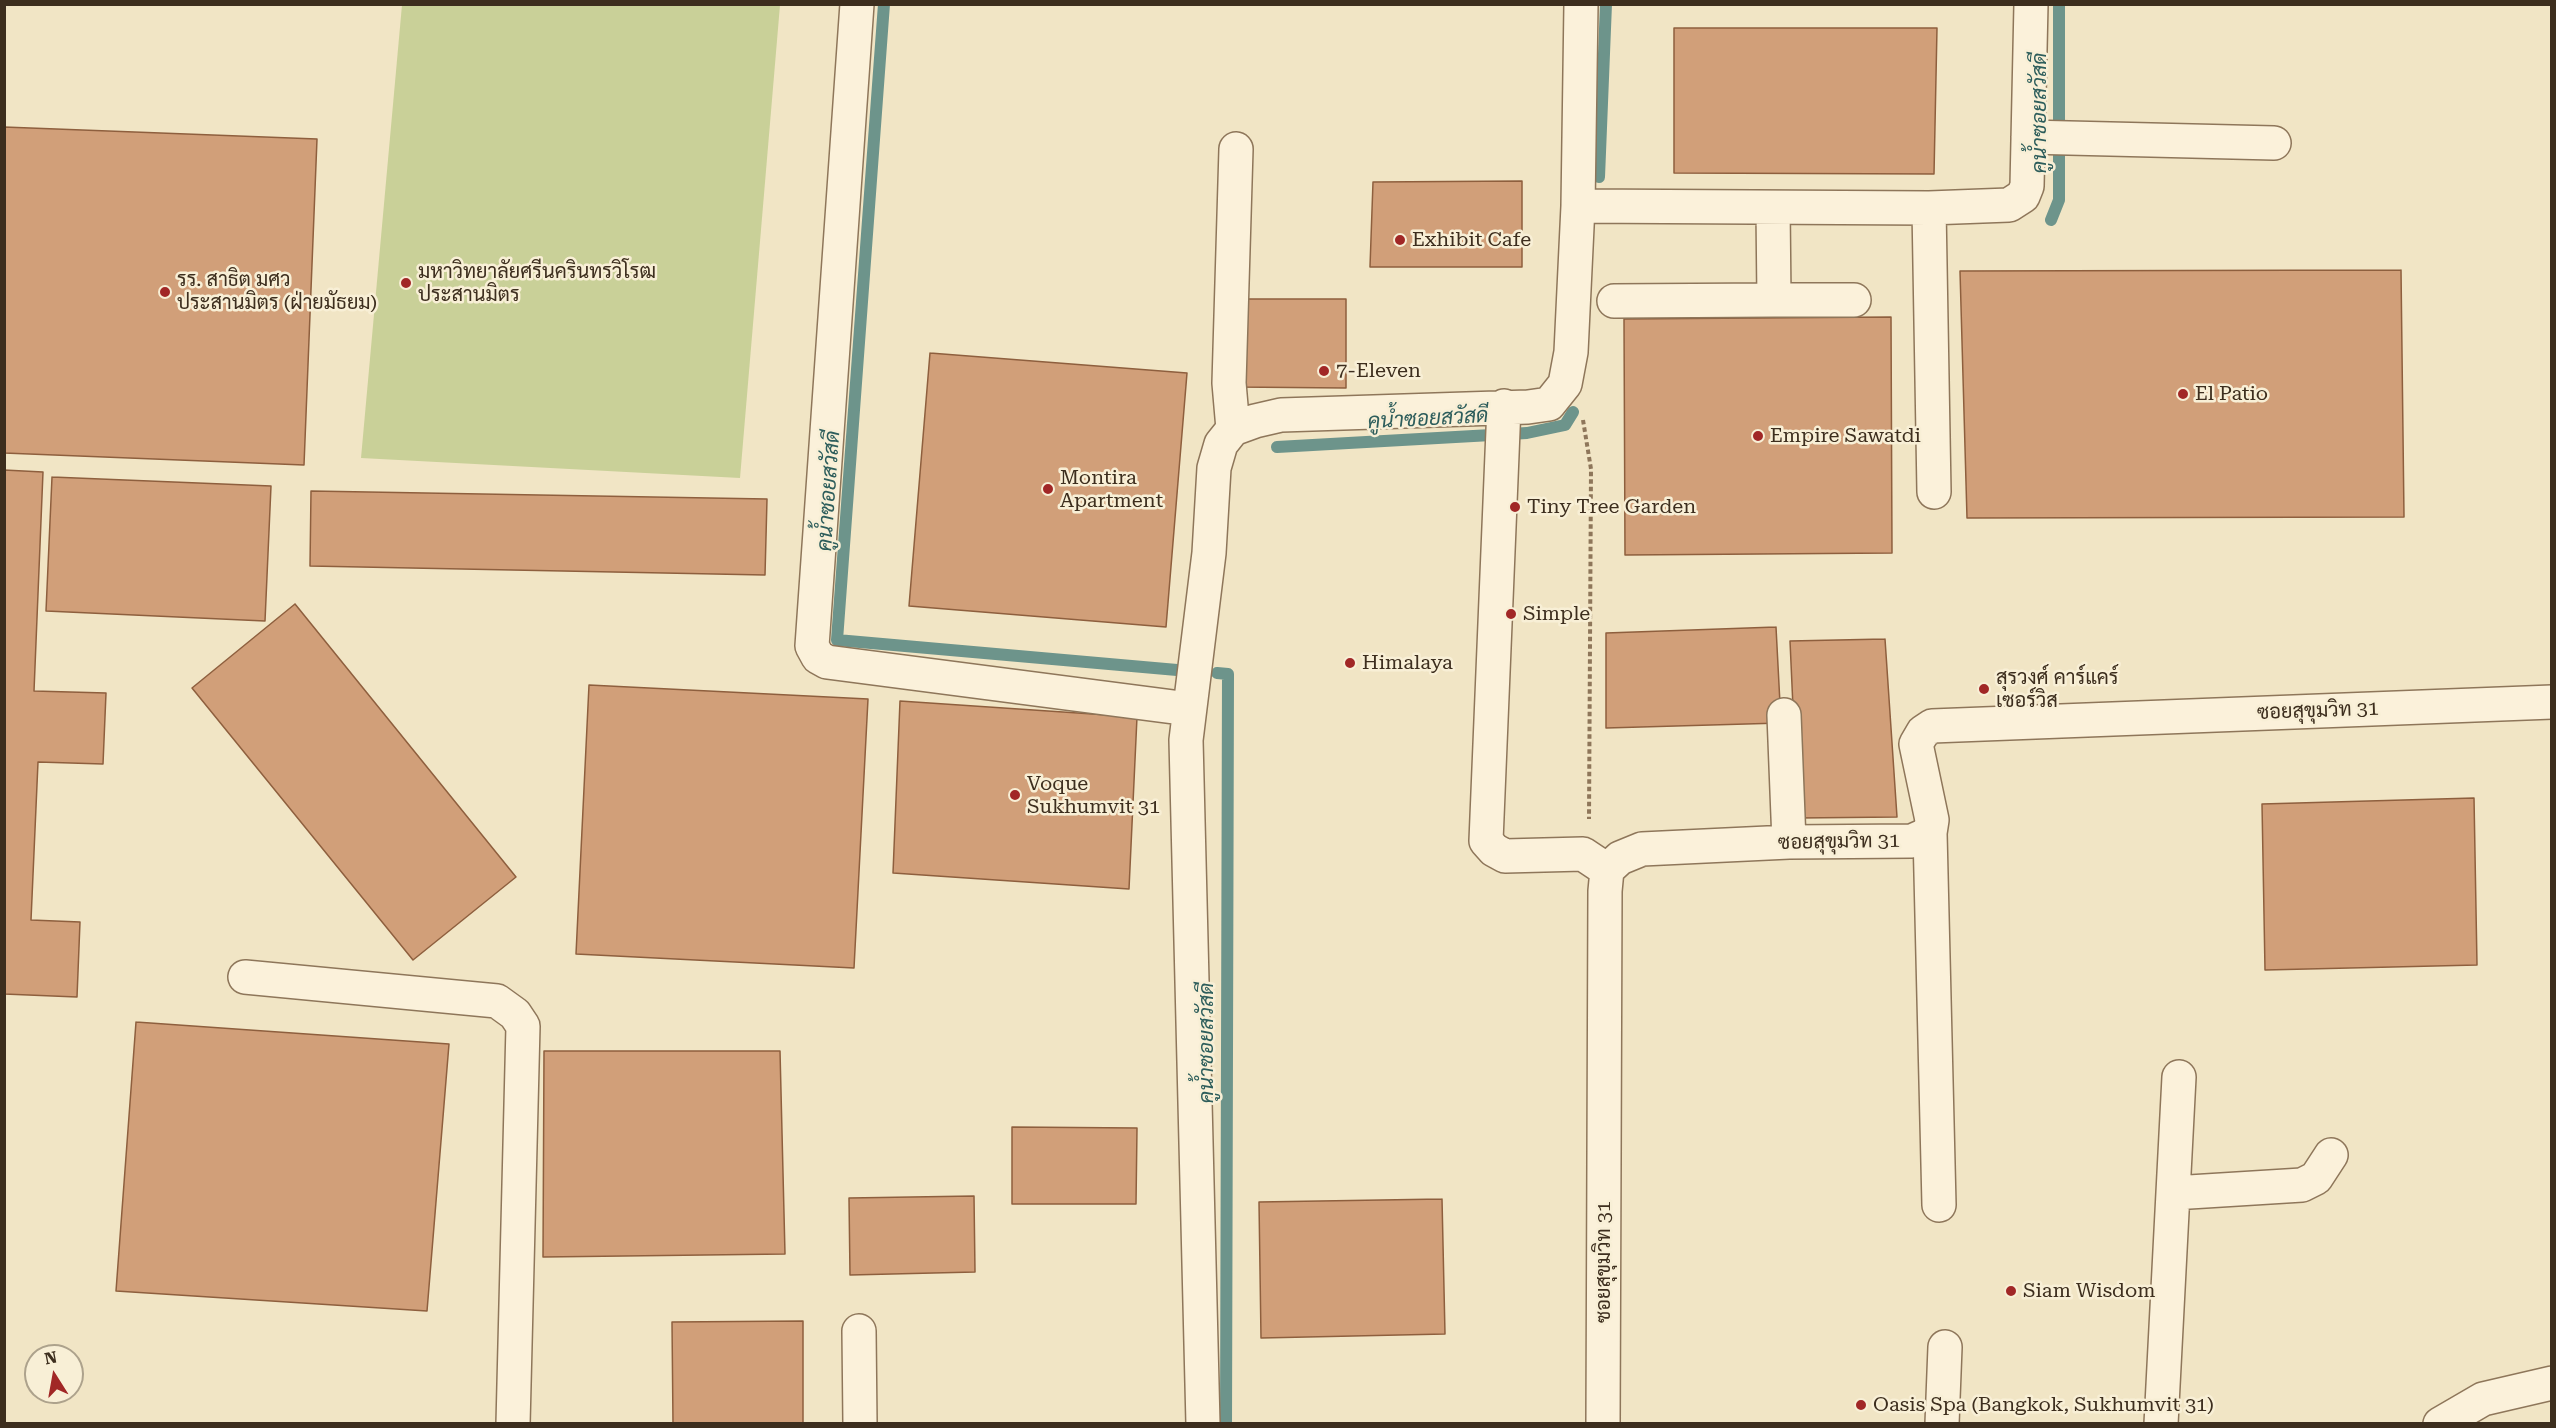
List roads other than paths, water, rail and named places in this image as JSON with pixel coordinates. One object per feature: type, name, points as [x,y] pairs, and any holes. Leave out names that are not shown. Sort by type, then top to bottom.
[{"type":"street","points":[[858,4],[812,646],[818,657],[827,662],[1189,709]]},
{"type":"street","points":[[1203,1424],[1186,740],[1209,553],[1214,468],[1221,444],[1233,429],[1281,415],[1504,426],[1527,407],[1549,404],[1565,384],[1571,352],[1578,206],[1581,4]]},
{"type":"street","points":[[1578,206],[1929,208],[2009,205],[2023,196],[2048,137],[2031,4]]},
{"type":"street","points":[[2048,137],[2274,143]]},
{"type":"street","points":[[1233,429],[1228,383],[1236,149]]},
{"type":"street","points":[[1773,208],[1774,300]]},
{"type":"street","points":[[1929,208],[1934,492]]},
{"type":"street","points":[[1614,301],[1854,300]]},
{"type":"street","points":[[1504,426],[1486,841],[1494,850],[1505,856],[1583,854],[1613,864]]},
{"type":"street","name":"ซอยสุขุมวิท 31","points":[[1603,1424],[1613,864],[1642,849],[1789,842],[1912,841],[1929,833],[1932,820],[1916,744],[1923,732],[1932,726],[2552,702]]},
{"type":"street","points":[[1784,715],[1789,842]]},
{"type":"street","points":[[1929,833],[1939,1205]]},
{"type":"street","points":[[245,978],[498,1001],[515,1014],[523,1026],[513,1424]]},
{"type":"street","points":[[2161,1424],[2179,1077]]},
{"type":"street","points":[[2173,1193],[2302,1185],[2316,1178],[2331,1155]]},
{"type":"street","points":[[858,1331],[860,1424]]},
{"type":"street","points":[[1942,1424],[1945,1347]]},
{"type":"street","points":[[2440,1424],[2483,1399],[2552,1383]]},
{"type":"waterway","name":"คูน้ำซอยสวัสดี","points":[[884,4],[837,640],[1177,670]]},
{"type":"waterway","name":"คูน้ำซอยสวัสดี","points":[[1599,177],[1606,4]]},
{"type":"waterway","name":"คูน้ำซอยสวัสดี","points":[[2051,220],[2059,200],[2059,4]]},
{"type":"waterway","name":"คูน้ำซอยสวัสดี","points":[[1277,447],[1527,433],[1565,425],[1573,412]]},
{"type":"waterway","name":"คูน้ำซอยสวัสดี","points":[[1217,673],[1228,674],[1226,1424]]},
{"type":"place","name":"Exhibit Cafe","points":[[1400,240]]},
{"type":"place","name":"มหาวิทยาลัยศรีนครินทรวิโรฒ ประสานมิตร","points":[[406,283]]},
{"type":"place","name":"รร. สาธิต มศว ประสานมิตร (ฝ่ายมัธยม)","points":[[165,292]]},
{"type":"place","name":"7-Eleven","points":[[1324,371]]},
{"type":"place","name":"El Patio","points":[[2183,394]]},
{"type":"place","name":"Empire Sawatdi","points":[[1758,436]]},
{"type":"place","name":"Montira Apartment","points":[[1048,489]]},
{"type":"place","name":"Tiny Tree Garden","points":[[1515,507]]},
{"type":"place","name":"Simple","points":[[1511,614]]},
{"type":"place","name":"Himalaya","points":[[1350,663]]},
{"type":"place","name":"สุรวงศ์ คาร์แคร์ เซอร์วิส","points":[[1984,689]]},
{"type":"place","name":"Voque Sukhumvit 31","points":[[1015,795]]},
{"type":"place","name":"Siam Wisdom","points":[[2011,1291]]},
{"type":"place","name":"Oasis Spa (Bangkok, Sukhumvit 31)","points":[[1861,1405]]}]
